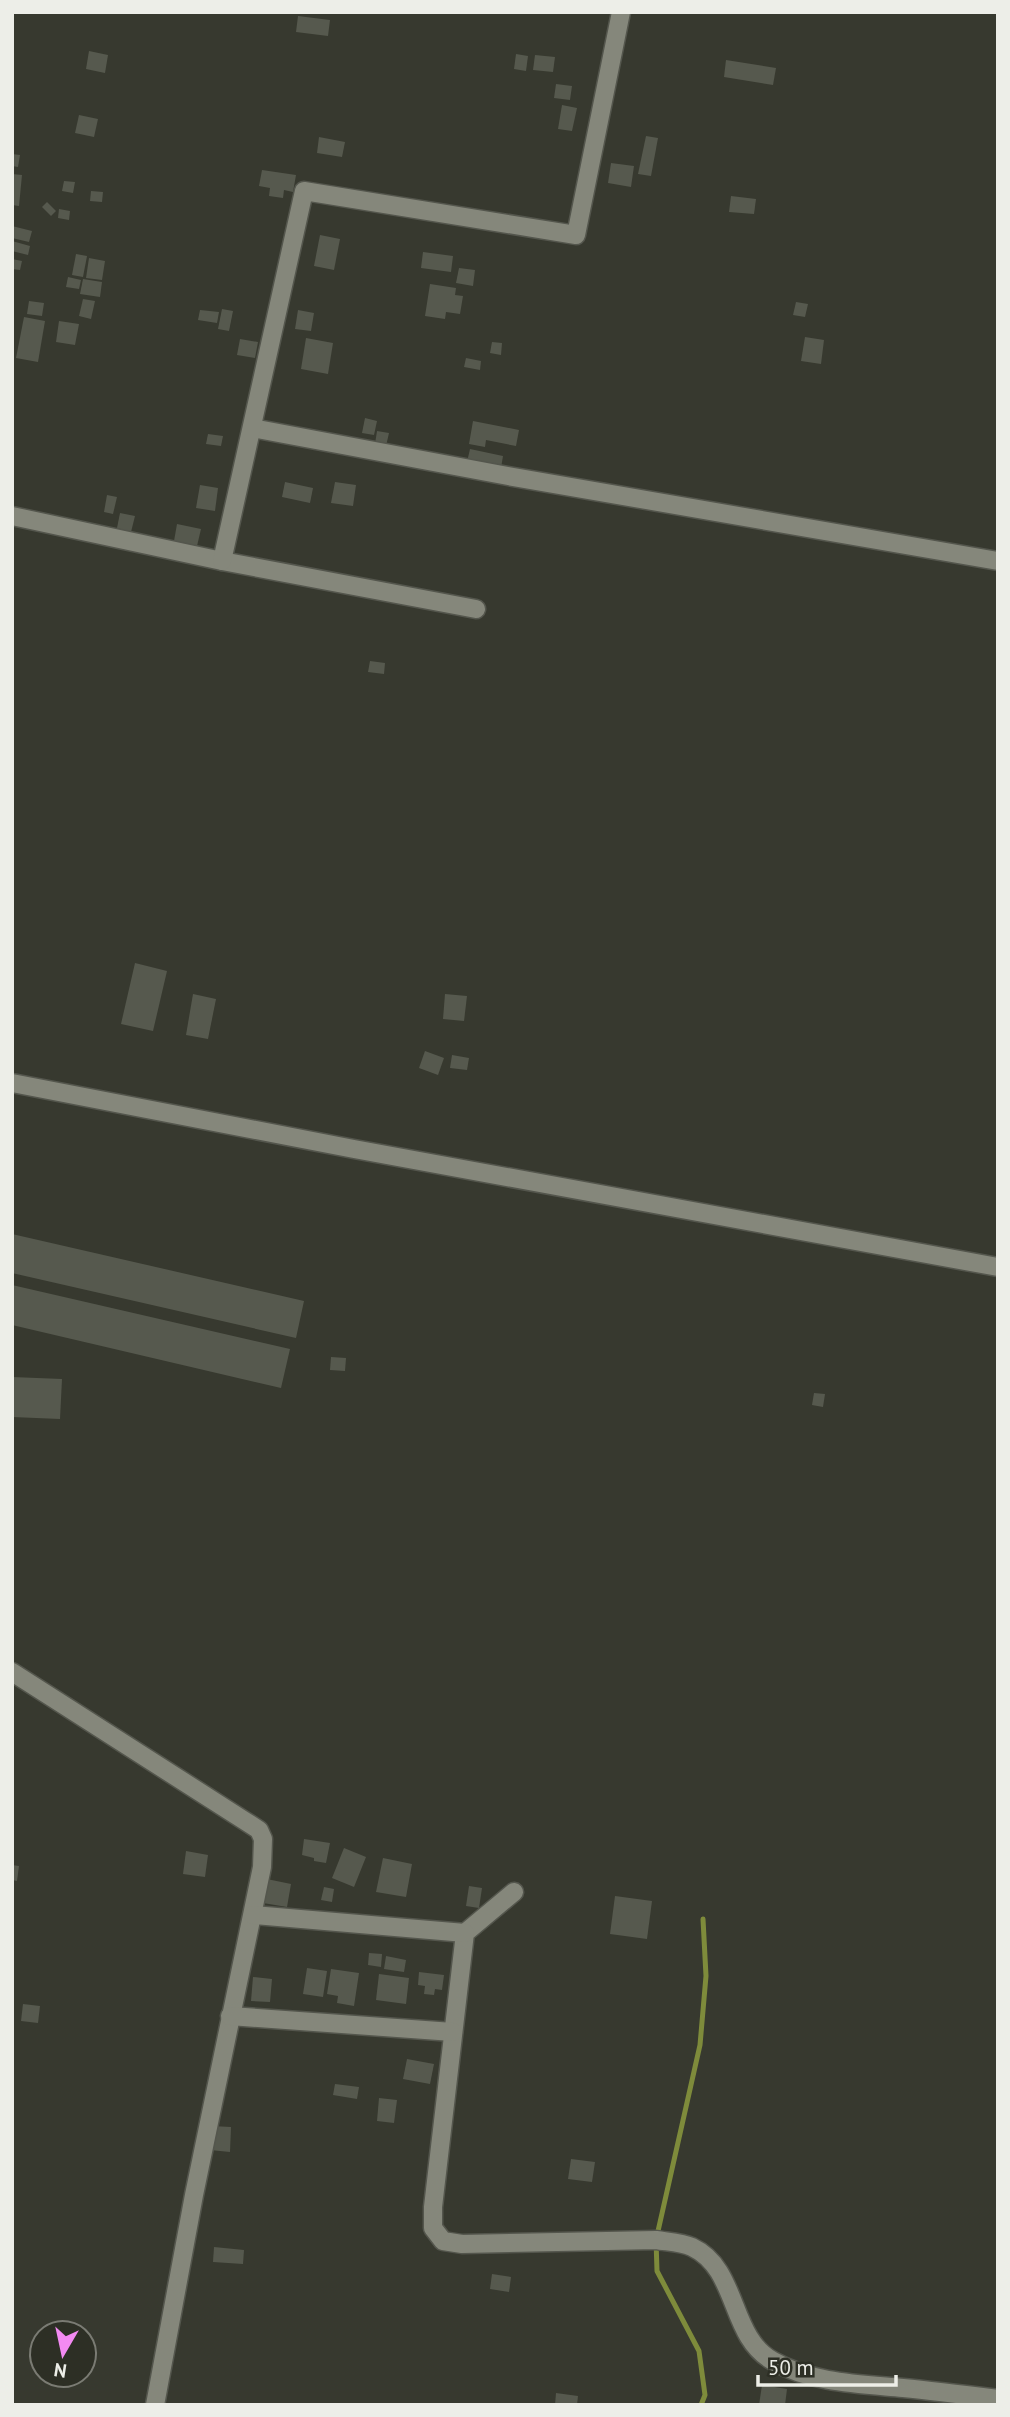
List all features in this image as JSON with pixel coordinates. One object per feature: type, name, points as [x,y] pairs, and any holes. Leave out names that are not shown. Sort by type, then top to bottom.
[{"type":"street","points":[[222,561],[304,191],[576,234],[621,12]]},
{"type":"street","points":[[252,428],[508,476],[998,561]]},
{"type":"street","points":[[12,516],[222,561],[476,609]]},
{"type":"street","points":[[12,1083],[354,1149],[998,1267]]},
{"type":"street","points":[[12,1672],[259,1830],[263,1839],[264,1851],[253,1915],[230,2017],[155,2405]]},
{"type":"street","points":[[514,1892],[465,1933],[433,2207],[433,2228],[443,2241],[462,2244],[656,2240],[678,2243],[694,2248],[713,2263],[751,2343],[772,2361],[807,2375],[844,2382],[998,2399]]},
{"type":"street","points":[[253,1915],[465,1933]]},
{"type":"street","points":[[230,2017],[453,2032]]},
{"type":"building","points":[[298,16],[330,20],[328,36],[296,32]]},
{"type":"building","points":[[89,51],[108,55],[105,73],[86,69]]},
{"type":"building","points":[[516,54],[528,56],[526,71],[514,69]]},
{"type":"building","points":[[535,55],[555,57],[553,72],[533,70]]},
{"type":"building","points":[[726,60],[776,68],[773,85],[724,77]]},
{"type":"building","points":[[556,84],[572,86],[570,100],[554,98]]},
{"type":"building","points":[[562,105],[577,108],[572,131],[558,129]]},
{"type":"building","points":[[79,115],[98,119],[94,137],[75,133]]},
{"type":"building","points":[[646,136],[658,138],[651,176],[638,174]]},
{"type":"building","points":[[319,137],[345,142],[342,157],[317,153]]},
{"type":"building","points":[[12,154],[20,155],[18,167],[12,166]]},
{"type":"building","points":[[611,163],[634,166],[631,187],[608,183]]},
{"type":"building","points":[[262,170],[296,175],[293,192],[284,190],[283,198],[269,196],[270,188],[259,186]]},
{"type":"building","points":[[12,174],[22,175],[19,206],[12,205]]},
{"type":"building","points":[[64,181],[75,182],[73,193],[62,191]]},
{"type":"building","points":[[91,191],[103,192],[102,202],[90,201]]},
{"type":"building","points":[[731,196],[756,199],[754,214],[729,212]]},
{"type":"building","points":[[47,202],[56,211],[51,216],[42,207]]},
{"type":"building","points":[[59,209],[70,211],[69,220],[58,218]]},
{"type":"building","points":[[12,226],[32,231],[29,242],[12,238]]},
{"type":"building","points":[[320,235],[340,239],[334,270],[314,266]]},
{"type":"building","points":[[12,241],[30,246],[28,255],[12,251]]},
{"type":"building","points":[[423,252],[453,256],[451,272],[421,268]]},
{"type":"building","points":[[76,254],[87,256],[83,277],[72,275]]},
{"type":"building","points":[[89,258],[105,261],[102,280],[86,278]]},
{"type":"building","points":[[12,259],[22,261],[20,270],[12,269]]},
{"type":"building","points":[[459,268],[475,270],[473,286],[456,283]]},
{"type":"building","points":[[68,277],[81,280],[79,289],[66,287]]},
{"type":"building","points":[[83,279],[102,282],[100,297],[80,294]]},
{"type":"building","points":[[430,284],[456,288],[455,295],[463,296],[460,314],[446,312],[445,319],[425,316]]},
{"type":"building","points":[[83,299],[95,301],[91,319],[79,316]]},
{"type":"building","points":[[29,301],[44,303],[42,316],[27,314]]},
{"type":"building","points":[[796,302],[808,304],[805,317],[793,315]]},
{"type":"building","points":[[222,309],[233,311],[229,331],[218,329]]},
{"type":"building","points":[[200,310],[219,312],[217,323],[198,320]]},
{"type":"building","points":[[298,310],[314,313],[311,331],[295,329]]},
{"type":"building","points":[[24,317],[45,321],[38,362],[16,358]]},
{"type":"building","points":[[59,321],[79,324],[75,345],[56,342]]},
{"type":"building","points":[[805,337],[824,340],[821,364],[801,361]]},
{"type":"building","points":[[306,338],[333,343],[328,374],[301,369]]},
{"type":"building","points":[[240,339],[258,342],[255,358],[237,355]]},
{"type":"building","points":[[492,342],[502,343],[501,355],[490,353]]},
{"type":"building","points":[[466,358],[481,361],[480,370],[464,367]]},
{"type":"building","points":[[365,418],[377,421],[374,435],[362,433]]},
{"type":"building","points":[[473,421],[519,430],[516,446],[486,440],[485,447],[469,444]]},
{"type":"building","points":[[377,431],[389,433],[386,446],[375,444]]},
{"type":"building","points":[[208,434],[223,436],[221,446],[206,444]]},
{"type":"building","points":[[470,449],[503,456],[501,468],[467,462]]},
{"type":"building","points":[[285,482],[313,488],[310,503],[282,497]]},
{"type":"building","points":[[335,482],[356,485],[353,506],[331,503]]},
{"type":"building","points":[[200,485],[218,488],[215,511],[196,508]]},
{"type":"building","points":[[107,495],[117,497],[113,514],[104,512]]},
{"type":"building","points":[[120,513],[135,516],[131,532],[117,528]]},
{"type":"building","points":[[177,524],[201,529],[197,546],[174,541]]},
{"type":"building","points":[[370,661],[385,663],[384,674],[368,672]]},
{"type":"building","points":[[135,963],[167,971],[153,1031],[121,1024]]},
{"type":"building","points":[[193,994],[216,999],[208,1039],[186,1035]]},
{"type":"building","points":[[445,994],[467,996],[464,1021],[443,1019]]},
{"type":"building","points":[[425,1051],[444,1058],[438,1075],[419,1068]]},
{"type":"building","points":[[452,1055],[469,1058],[467,1070],[450,1068]]},
{"type":"building","points":[[12,1234],[304,1301],[296,1338],[12,1273]]},
{"type":"building","points":[[12,1285],[290,1349],[281,1388],[12,1325]]},
{"type":"building","points":[[331,1357],[346,1358],[345,1371],[330,1370]]},
{"type":"building","points":[[12,1377],[62,1379],[60,1419],[12,1417]]},
{"type":"building","points":[[814,1393],[825,1394],[823,1407],[812,1405]]},
{"type":"building","points":[[304,1839],[330,1843],[326,1863],[302,1855]]},
{"type":"building","points":[[344,1848],[366,1857],[354,1887],[332,1878]]},
{"type":"building","points":[[186,1851],[208,1855],[205,1877],[183,1874]]},
{"type":"building","points":[[383,1858],[412,1864],[406,1897],[376,1892]]},
{"type":"building","points":[[12,1865],[19,1866],[17,1881],[12,1880]]},
{"type":"building","points":[[262,1878],[291,1884],[287,1907],[257,1902]]},
{"type":"building","points":[[469,1886],[482,1888],[479,1908],[466,1906]]},
{"type":"building","points":[[324,1887],[334,1889],[332,1902],[321,1900]]},
{"type":"building","points":[[615,1896],[652,1901],[647,1939],[610,1934]]},
{"type":"building","points":[[369,1953],[382,1954],[381,1967],[368,1965]]},
{"type":"building","points":[[386,1956],[406,1960],[404,1972],[384,1969]]},
{"type":"building","points":[[307,1968],[327,1971],[323,1997],[303,1994]]},
{"type":"building","points":[[331,1969],[359,1973],[354,2006],[337,2003],[338,1996],[327,1994]]},
{"type":"building","points":[[419,1972],[444,1975],[442,1990],[435,1989],[434,1995],[424,1994],[425,1986],[418,1985]]},
{"type":"building","points":[[379,1974],[409,1978],[406,2004],[376,2000]]},
{"type":"building","points":[[253,1977],[272,1979],[270,2002],[251,2001]]},
{"type":"building","points":[[23,2004],[40,2006],[38,2023],[21,2021]]},
{"type":"building","points":[[407,2059],[434,2064],[430,2084],[403,2079]]},
{"type":"building","points":[[335,2084],[359,2087],[357,2099],[333,2095]]},
{"type":"building","points":[[379,2098],[397,2100],[394,2123],[377,2121]]},
{"type":"building","points":[[212,2126],[231,2127],[230,2152],[210,2150]]},
{"type":"building","points":[[571,2159],[595,2162],[592,2182],[568,2179]]},
{"type":"building","points":[[214,2247],[244,2250],[243,2264],[213,2262]]},
{"type":"building","points":[[492,2274],[511,2277],[509,2292],[490,2289]]},
{"type":"building","points":[[762,2385],[787,2389],[785,2405],[759,2405]]},
{"type":"building","points":[[556,2393],[578,2396],[577,2405],[555,2405]]},
{"type":"waterway","points":[[701,2405],[705,2395],[699,2351],[657,2271],[656,2240],[700,2045],[706,1976],[703,1919]]}]
